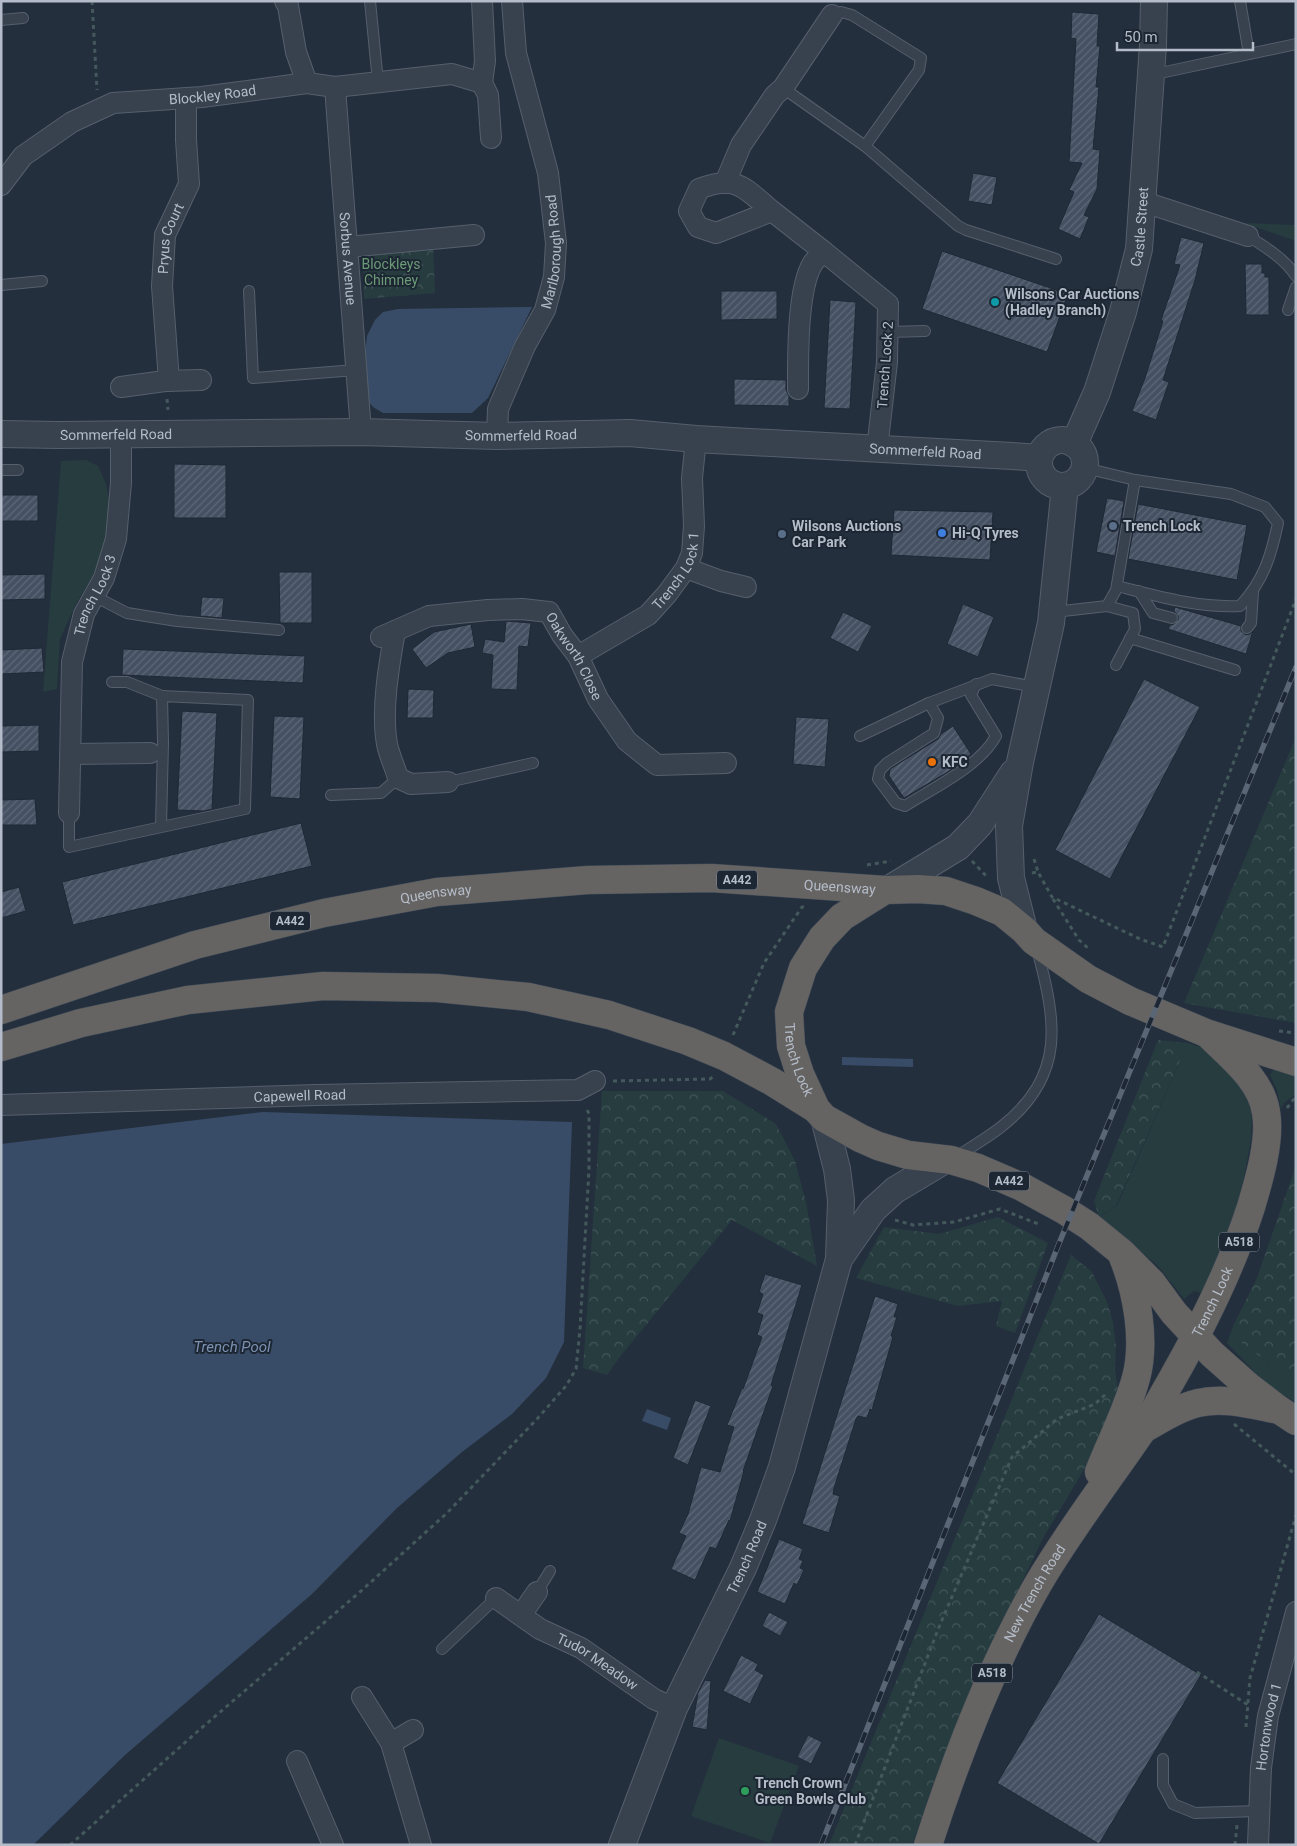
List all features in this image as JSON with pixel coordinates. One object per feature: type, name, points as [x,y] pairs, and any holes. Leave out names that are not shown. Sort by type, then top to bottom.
[{"type":"highway","name":"Queensway","points":[[1,1010],[195,945],[324,913],[437,892],[588,880],[711,878],[887,890]]},
{"type":"highway","name":"A442","points":[[887,890],[918,889],[946,891],[976,901],[1002,912],[1029,935],[1088,979],[1130,1001],[1206,1033],[1291,1058]]},
{"type":"highway","name":"Trench Lock","points":[[820,1114],[800,1074],[791,1046],[789,1012],[803,968],[822,938],[842,917],[887,890]]},
{"type":"highway","name":"A442","points":[[1,1047],[81,1023],[188,1000],[323,986],[437,988],[528,997],[609,1015],[688,1041],[724,1056],[771,1081],[860,1138],[878,1146],[908,1155],[948,1160],[978,1168],[1039,1196],[1089,1226],[1121,1252],[1152,1283],[1174,1313],[1196,1338]]},
{"type":"highway","name":"Trench Lock","points":[[1206,1033],[1244,1070],[1256,1086],[1266,1112],[1265,1141],[1258,1183],[1242,1233],[1220,1290],[1196,1338],[1240,1379],[1287,1415]]},
{"type":"highway","name":"New Trench Road","points":[[1083,1513],[1129,1399],[1136,1376],[1140,1336],[1136,1298],[1121,1252]]},
{"type":"highway","name":"New Trench Road","points":[[928,1845],[946,1789],[998,1659],[1038,1584],[1083,1513],[1142,1430],[1196,1338]]},
{"type":"highway","name":"A518","points":[[1142,1430],[1166,1416],[1198,1403],[1233,1401],[1287,1415]]},
{"type":"street","points":[[285,1],[288,6],[296,52],[307,83]]},
{"type":"street","points":[[482,1],[485,61],[482,84],[488,95],[491,138]]},
{"type":"street","name":"Marlborough Road","points":[[497,436],[498,409],[525,346],[545,310],[554,277],[556,243],[548,174],[516,53],[512,1]]},
{"type":"street","name":"Castle Street","points":[[1074,444],[1097,392],[1123,312],[1139,248],[1153,45],[1154,1]]},
{"type":"street","points":[[772,211],[716,233],[698,227],[689,210],[699,189],[715,183],[725,183],[741,145],[775,95],[783,88],[832,15]]},
{"type":"street","name":"Blockley Road","points":[[4,175],[23,156],[72,122],[112,103],[186,98],[307,83],[335,86],[452,74],[482,84]]},
{"type":"street","name":"Sorbus Avenue","points":[[335,86],[361,432]]},
{"type":"street","name":"Pryus Court","points":[[169,381],[162,286],[165,235],[189,184],[186,98]]},
{"type":"street","name":"Trench Lock 2","points":[[725,183],[735,183],[744,187],[888,304],[887,362],[878,449]]},
{"type":"street","points":[[1141,201],[1248,236]]},
{"type":"street","points":[[348,247],[474,235]]},
{"type":"street","points":[[798,389],[798,351],[802,297],[813,263],[823,251]]},
{"type":"street","points":[[121,387],[169,381],[202,380]]},
{"type":"street","name":"Sommerfeld Road","points":[[1,434],[361,432],[497,436],[630,433],[696,439],[1040,458]]},
{"type":"street","name":"Trench Lock 3","points":[[69,813],[72,662],[84,614],[104,578],[116,539],[121,483],[121,434]]},
{"type":"street","name":"Trench Lock 1","points":[[578,656],[648,615],[667,594],[686,568],[692,553],[694,526],[692,478],[696,439]]},
{"type":"street","points":[[1060,440],[1074,444],[1083,454],[1085,468],[1078,480],[1065,486],[1051,483],[1041,473],[1040,458],[1047,446],[1060,440]]},
{"type":"street","points":[[1029,935],[1011,878],[1009,826],[1020,762],[1053,612],[1065,486]]},
{"type":"street","points":[[686,568],[721,581],[746,587]]},
{"type":"street","name":"Oakworth Close","points":[[398,778],[387,744],[388,634],[429,616],[488,610],[522,609],[548,612],[578,656],[598,699],[628,741],[657,765],[726,763]]},
{"type":"street","points":[[71,754],[150,753]]},
{"type":"street","points":[[887,890],[958,848],[980,824],[1020,762]]},
{"type":"street","points":[[398,778],[411,784],[448,782]]},
{"type":"street","name":"Capewell Road","points":[[1,1104],[346,1094],[578,1090],[596,1081]]},
{"type":"street","points":[[820,1114],[837,1168],[841,1200],[839,1258]]},
{"type":"street","points":[[839,1258],[873,1210],[895,1190],[948,1160]]},
{"type":"street","name":"Trench Road","points":[[622,1845],[674,1708],[743,1568],[763,1520],[782,1467],[839,1258]]},
{"type":"street","points":[[520,1615],[537,1592]]},
{"type":"street","name":"Tudor Meadow","points":[[496,1598],[540,1630],[581,1648],[654,1699],[674,1708]]},
{"type":"street","name":"Hortonwood 1","points":[[1258,1845],[1261,1768],[1268,1716],[1296,1612]]},
{"type":"street","points":[[362,1697],[391,1743],[421,1845]]},
{"type":"street","points":[[391,1743],[413,1730]]},
{"type":"street","points":[[297,1761],[333,1845]]},
{"type":"lane","points":[[370,1],[378,82]]},
{"type":"lane","points":[[1240,1],[1249,54]]},
{"type":"lane","points":[[832,15],[841,12],[852,15],[921,58],[919,70],[865,146]]},
{"type":"lane","points":[[1,20],[23,18]]},
{"type":"lane","points":[[1150,75],[1296,44]]},
{"type":"lane","points":[[783,88],[865,146],[958,226],[1056,259]]},
{"type":"lane","points":[[1248,236],[1270,250],[1289,266],[1296,276]]},
{"type":"lane","points":[[1,286],[42,281]]},
{"type":"lane","points":[[1288,310],[1296,287]]},
{"type":"lane","points":[[249,291],[253,378],[356,370]]},
{"type":"lane","points":[[888,332],[926,330]]},
{"type":"lane","points":[[1085,468],[1135,480],[1231,494],[1265,507],[1278,523],[1271,556],[1253,592],[1240,606],[1220,607],[1172,599],[1117,586]]},
{"type":"lane","points":[[1,470],[18,470]]},
{"type":"lane","points":[[1107,606],[1117,586],[1135,480]]},
{"type":"lane","points":[[1139,591],[1153,613],[1172,618]]},
{"type":"lane","points":[[1247,628],[1251,623],[1253,592]]},
{"type":"lane","points":[[94,596],[127,613],[177,621],[279,630]]},
{"type":"lane","points":[[1053,612],[1107,606],[1133,613],[1135,629],[1116,665]]},
{"type":"lane","points":[[1130,638],[1236,670]]},
{"type":"lane","points":[[860,736],[929,703],[992,679],[1036,688]]},
{"type":"lane","points":[[69,813],[69,847],[245,809],[248,700],[162,696],[126,682],[112,682]]},
{"type":"lane","points":[[929,703],[938,718],[934,733],[887,763],[880,770],[878,780],[896,803],[904,806],[978,758],[996,736],[971,695],[976,684]]},
{"type":"lane","points":[[162,696],[164,743],[162,827]]},
{"type":"lane","points":[[448,782],[533,762]]},
{"type":"lane","points":[[332,795],[381,793],[398,778]]},
{"type":"lane","points":[[948,1160],[1001,1127],[1024,1106],[1039,1087],[1051,1054],[1052,1027],[1047,988],[1029,935]]},
{"type":"lane","points":[[537,1592],[550,1571]]},
{"type":"lane","points":[[442,1649],[496,1598]]},
{"type":"lane","points":[[1163,1759],[1163,1785],[1173,1804],[1196,1813],[1258,1811]]},
{"type":"path","points":[[92,1],[97,92],[112,103]]},
{"type":"path","points":[[1140,938],[1163,947],[1296,599]]},
{"type":"path","points":[[1052,897],[1079,940],[1092,953]]},
{"type":"path","points":[[1272,1030],[1296,1034]]},
{"type":"path","points":[[596,1081],[710,1079]]},
{"type":"path","points":[[70,1845],[198,1731],[361,1591],[447,1513],[566,1386],[576,1368],[580,1329],[589,1169],[589,1114]]},
{"type":"path","points":[[873,1210],[883,1216],[913,1225],[954,1222],[1000,1209],[1048,1229]]},
{"type":"path","points":[[855,1845],[939,1627],[1012,1457],[1057,1419],[1095,1404],[1112,1388]]},
{"type":"path","points":[[1230,1421],[1296,1475]]},
{"type":"path","points":[[1296,1515],[1292,1526],[1296,1527]]},
{"type":"path","points":[[1197,1672],[1248,1704]]},
{"type":"green space","points":[[1244,223],[1296,225],[1296,241]]},
{"type":"green space","name":"Blockleys Chimney","points":[[433,242],[435,293],[364,299],[363,249]]},
{"type":"green space","points":[[86,460],[98,466],[106,484],[110,505],[108,539],[97,568],[76,604],[60,639],[57,689],[43,692],[61,461]]},
{"type":"green space","points":[[1296,737],[1296,1023],[1184,1003]]},
{"type":"green space","points":[[1158,1040],[1188,1043],[1116,1206],[1099,1217],[1094,1201]]},
{"type":"green space","points":[[1188,1043],[1210,1050],[1235,1076],[1246,1094],[1252,1114],[1251,1139],[1245,1173],[1229,1237],[1205,1294],[1194,1291],[1184,1299],[1158,1266],[1099,1217],[1117,1206]]},
{"type":"green space","points":[[1273,1070],[1296,1076],[1296,1094],[1284,1103],[1281,1109],[1277,1090],[1270,1075]]},
{"type":"green space","points":[[602,1091],[723,1091],[776,1124],[795,1161],[806,1202],[817,1266],[732,1220],[607,1375],[583,1368]]},
{"type":"green space","points":[[1296,1157],[1296,1384],[1238,1340],[1233,1326],[1257,1278],[1294,1171]]},
{"type":"green space","points":[[998,1217],[1048,1243],[1015,1333],[996,1326],[1002,1301],[958,1306],[856,1278],[884,1227],[939,1234]]},
{"type":"green space","points":[[1071,1255],[1092,1272],[1107,1302],[1113,1322],[1116,1346],[1115,1369],[1119,1398],[1092,1456],[1043,1538],[991,1647],[934,1782],[912,1845],[829,1845]]},
{"type":"green space","points":[[1233,1326],[1238,1340],[1296,1384],[1296,1403],[1262,1380],[1227,1343]]},
{"type":"green space","name":"Trench Crown Green Bowls Club","points":[[719,1738],[799,1766],[770,1843],[691,1816]]},
{"type":"water","points":[[532,307],[488,398],[472,413],[383,413],[373,407],[368,401],[364,363],[367,336],[375,320],[383,312],[398,309]]},
{"type":"water","points":[[842,1057],[913,1059],[913,1067],[842,1065]]},
{"type":"water","name":"Trench Pool","points":[[263,1112],[572,1122],[564,1342],[546,1378],[512,1414],[462,1452],[397,1508],[312,1594],[125,1755],[33,1845],[1,1845],[1,1144]]},
{"type":"water","points":[[647,1409],[671,1418],[667,1430],[642,1421]]},
{"type":"building","points":[[1072,12],[1099,14],[1097,46],[1100,46],[1096,87],[1099,87],[1093,149],[1100,150],[1097,189],[1084,215],[1089,217],[1080,239],[1058,229],[1074,192],[1069,190],[1082,163],[1069,162],[1076,39],[1071,38]]},
{"type":"building","points":[[973,173],[997,177],[992,205],[968,201]]},
{"type":"building","points":[[1181,237],[1204,243],[1195,280],[1163,380],[1169,382],[1156,420],[1132,411],[1145,378],[1163,321],[1161,320],[1180,265],[1174,264]]},
{"type":"building","name":"Wilsons Car Auctions (Hadley Branch)","points":[[942,251],[1068,294],[1047,352],[922,309]]},
{"type":"building","points":[[1245,264],[1262,264],[1262,273],[1265,273],[1265,277],[1269,277],[1269,315],[1246,315]]},
{"type":"building","points":[[721,291],[777,291],[777,319],[721,320]]},
{"type":"building","points":[[830,300],[856,302],[850,409],[824,408]]},
{"type":"building","points":[[734,379],[786,380],[789,406],[734,405]]},
{"type":"building","points":[[174,464],[226,465],[226,518],[174,518]]},
{"type":"building","points":[[1,495],[38,495],[38,521],[1,521]]},
{"type":"building","points":[[1107,498],[1124,501],[1115,556],[1096,552]]},
{"type":"building","points":[[1138,504],[1247,525],[1237,580],[1128,559]]},
{"type":"building","name":"Hi-Q Tyres","points":[[894,510],[993,512],[990,560],[891,555]]},
{"type":"building","points":[[279,572],[312,572],[312,623],[280,623]]},
{"type":"building","points":[[45,574],[45,599],[1,600],[1,575]]},
{"type":"building","points":[[202,597],[224,598],[222,618],[200,616]]},
{"type":"building","points":[[963,604],[994,617],[978,657],[947,644]]},
{"type":"building","points":[[1175,607],[1241,626],[1241,631],[1246,635],[1253,631],[1246,654],[1168,629],[1170,625],[1178,620],[1178,616],[1174,611]]},
{"type":"building","points":[[843,612],[872,626],[858,652],[830,638]]},
{"type":"building","points":[[506,621],[531,623],[528,647],[519,646],[517,690],[491,689],[493,655],[482,653],[485,639],[504,642]]},
{"type":"building","points":[[471,624],[475,647],[448,653],[426,668],[412,649],[434,632]]},
{"type":"building","points":[[42,648],[44,672],[1,674],[1,650]]},
{"type":"building","points":[[123,649],[305,656],[303,683],[122,675]]},
{"type":"building","points":[[1144,679],[1200,707],[1110,879],[1055,850]]},
{"type":"building","points":[[408,689],[434,690],[433,718],[407,718]]},
{"type":"building","points":[[182,711],[217,713],[212,809],[204,811],[177,810]]},
{"type":"building","points":[[274,716],[304,717],[300,799],[270,797]]},
{"type":"building","points":[[796,717],[829,719],[825,767],[793,764]]},
{"type":"building","points":[[39,725],[39,751],[1,752],[1,726]]},
{"type":"building","name":"KFC","points":[[953,726],[971,754],[951,770],[904,798],[889,776],[890,769],[938,739],[941,734]]},
{"type":"building","points":[[35,799],[37,825],[1,825],[1,800]]},
{"type":"building","points":[[301,823],[312,866],[73,925],[62,882]]},
{"type":"building","points":[[19,887],[26,911],[1,918],[1,892]]},
{"type":"building","points":[[765,1274],[802,1285],[771,1385],[773,1386],[743,1471],[730,1521],[716,1549],[710,1547],[695,1580],[671,1569],[686,1536],[679,1533],[688,1514],[701,1467],[720,1472],[734,1427],[727,1425],[743,1389],[762,1337],[757,1335],[763,1315],[757,1313],[763,1294],[759,1292]]},
{"type":"building","points":[[875,1296],[898,1304],[894,1317],[897,1317],[872,1410],[870,1409],[867,1418],[858,1416],[856,1419],[834,1488],[833,1494],[840,1496],[829,1533],[802,1524]]},
{"type":"building","points":[[695,1400],[711,1406],[688,1465],[673,1458]]},
{"type":"building","points":[[779,1539],[803,1549],[799,1559],[803,1561],[800,1568],[804,1570],[797,1585],[794,1583],[785,1604],[757,1592]]},
{"type":"building","points":[[769,1612],[788,1622],[780,1636],[762,1626]]},
{"type":"building","points":[[1099,1614],[1201,1675],[1099,1844],[997,1783]]},
{"type":"building","points":[[741,1655],[758,1664],[755,1670],[764,1675],[750,1704],[723,1691]]},
{"type":"building","points":[[705,1680],[711,1681],[707,1730],[692,1727],[698,1693]]},
{"type":"building","points":[[808,1735],[822,1742],[811,1764],[797,1757]]},
{"type":"railway","points":[[821,1845],[1058,1246],[1296,667]]},
{"type":"place","name":"Wilsons Car Auctions (Hadley Branch)","points":[[995,302]]},
{"type":"place","name":"Trench Lock","points":[[1113,526]]},
{"type":"place","name":"Hi-Q Tyres","points":[[942,533]]},
{"type":"place","name":"Wilsons Auctions Car Park","points":[[782,534]]},
{"type":"place","name":"KFC","points":[[932,762]]},
{"type":"place","name":"Trench Crown Green Bowls Club","points":[[745,1791]]}]
